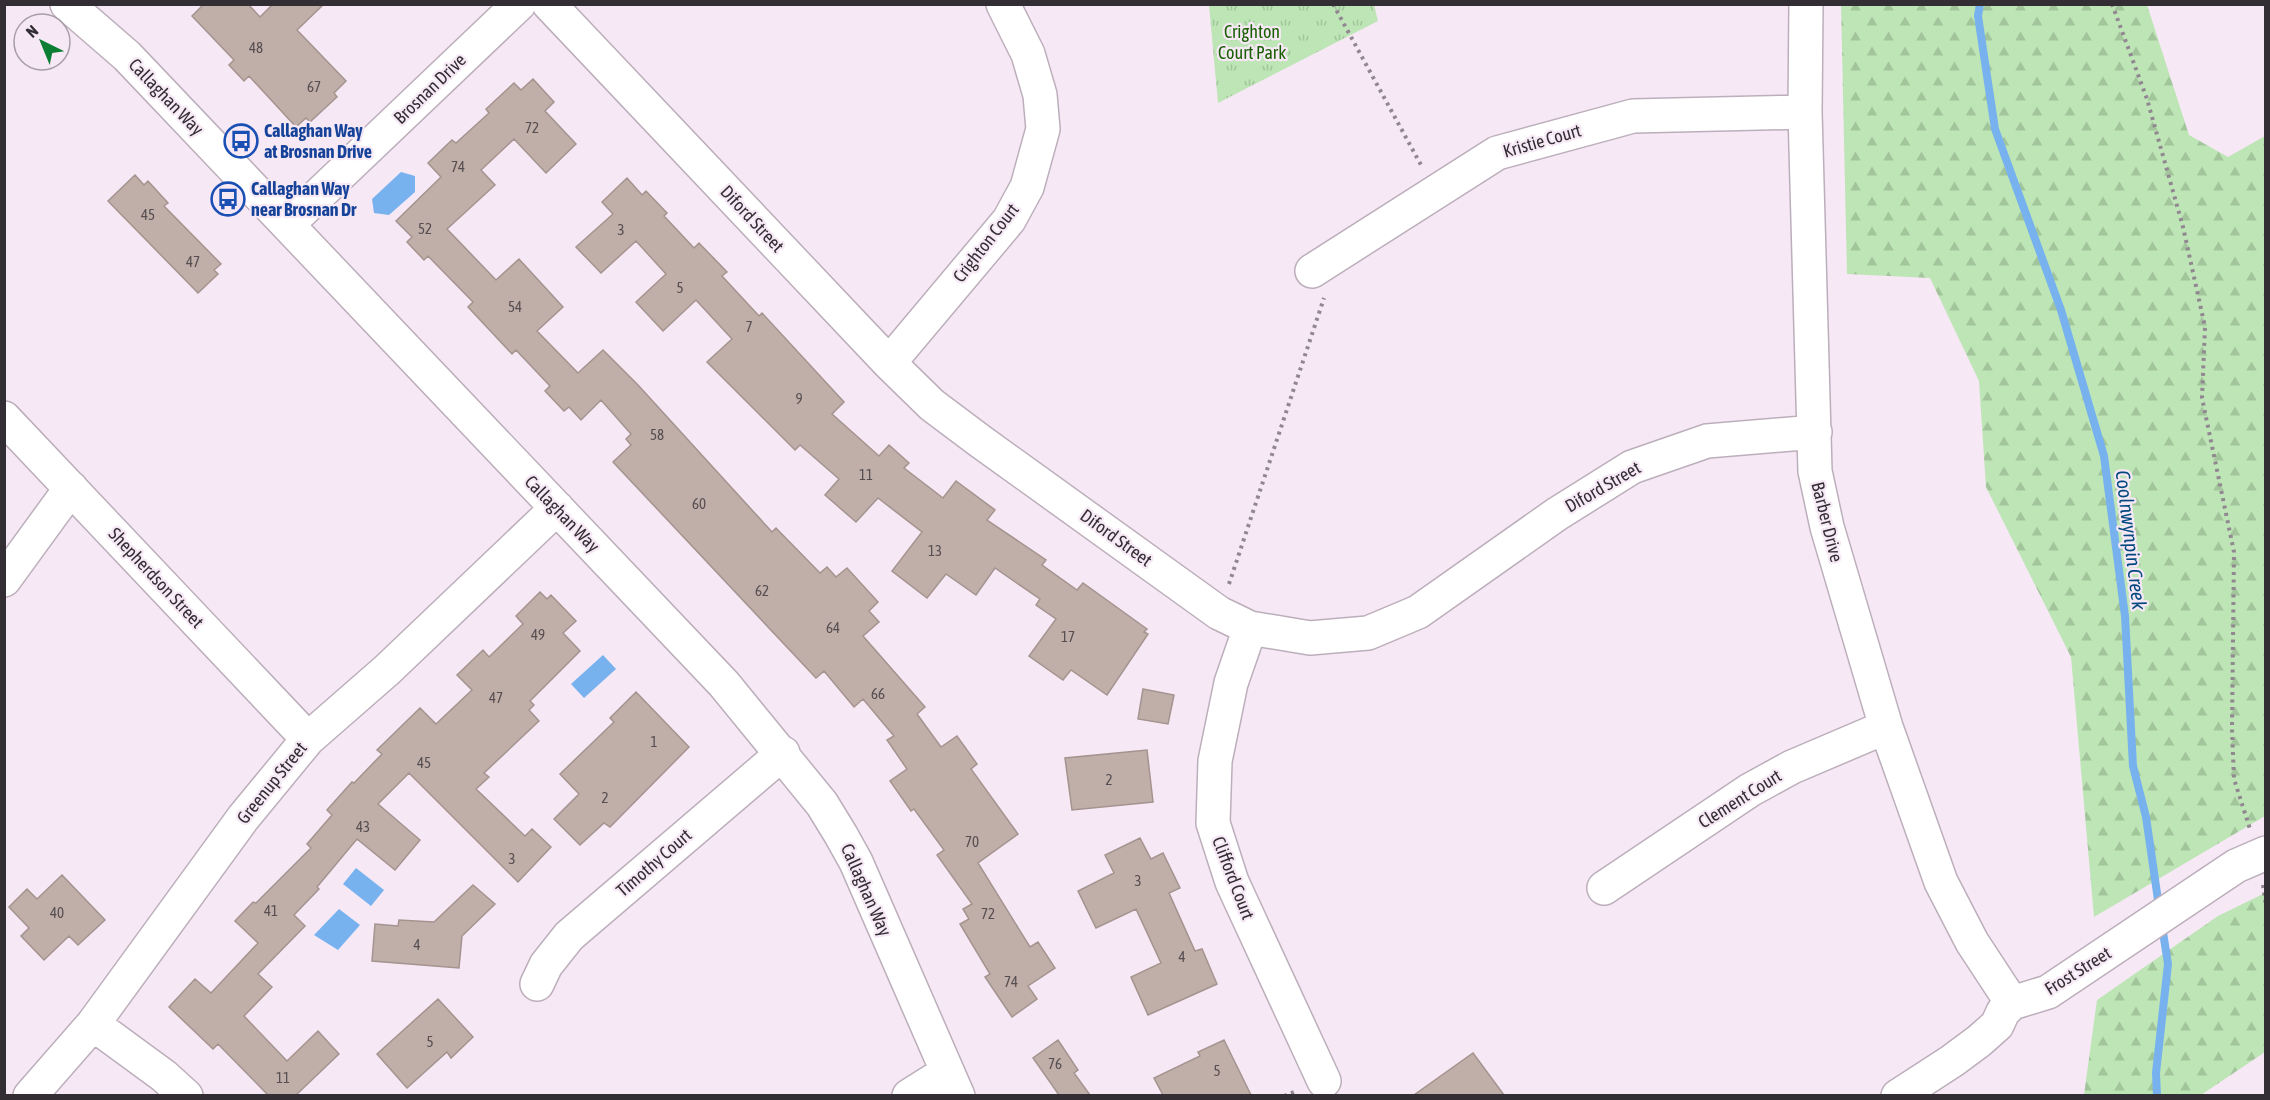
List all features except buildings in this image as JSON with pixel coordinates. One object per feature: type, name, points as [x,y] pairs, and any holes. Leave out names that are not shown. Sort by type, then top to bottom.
[{"type":"street","name":"Callaghan Way","points":[[67,4],[127,56],[288,224],[724,684],[783,753],[822,804],[856,862],[952,1084]]},
{"type":"street","name":"Brosnan Drive","points":[[288,224],[519,4]]},
{"type":"street","name":"Diford Street","points":[[549,4],[889,363],[932,405],[1220,613],[1250,628],[1310,638],[1368,633],[1418,612],[1557,514],[1632,467],[1707,441],[1815,432]]},
{"type":"street","name":"Crighton Court","points":[[889,363],[1009,220],[1027,187],[1043,129],[1040,94],[1028,54],[1003,4]]},
{"type":"street","name":"Barber Drive","points":[[1806,4],[1805,112],[1815,471],[1827,527],[1886,728],[1941,882],[1972,942],[2012,1003]]},
{"type":"street","name":"Kristie Court","points":[[1312,271],[1497,153],[1633,116],[1805,112]]},
{"type":"street","name":"Shepherdson Street","points":[[4,417],[308,739]]},
{"type":"street","points":[[4,580],[71,488]]},
{"type":"street","name":"Greenup Street","points":[[30,1095],[93,1024],[243,818],[308,739],[387,670],[556,508]]},
{"type":"street","name":"Clifford Court","points":[[1250,628],[1231,683],[1215,761],[1213,823],[1232,882],[1324,1081]]},
{"type":"street","name":"Clement Court","points":[[1604,888],[1750,790],[1792,767],[1886,728]]},
{"type":"street","name":"Timothy Court","points":[[537,984],[546,965],[569,936],[783,753]]},
{"type":"street","name":"Frost Street","points":[[2012,1003],[2048,992],[2254,858]]},
{"type":"street","points":[[1898,1095],[1979,1041],[1997,1025],[2003,1012],[2012,1003]]},
{"type":"street","points":[[93,1024],[186,1095]]},
{"type":"street","points":[[909,1095],[952,1084]]},
{"type":"path","points":[[1333,4],[1436,192]]},
{"type":"path","points":[[2112,4],[2147,99],[2183,227],[2205,327],[2202,398],[2234,552],[2232,729],[2234,779],[2254,858]]},
{"type":"path","points":[[1220,613],[1326,291],[1312,271]]},
{"type":"green space","name":"Crighton Court Park","points":[[1209,5],[1374,5],[1378,21],[1218,103]]},
{"type":"green space","points":[[1841,5],[2147,5],[2189,135],[2228,157],[2265,136],[2265,816],[2094,917],[2071,657],[1986,487],[1979,381],[1930,278],[1847,274]]},
{"type":"green space","points":[[2265,893],[2265,1052],[2201,1095],[2084,1095],[2097,1000],[2218,916]]},
{"type":"water","points":[[401,172],[415,176],[415,192],[389,215],[374,213],[372,199]]},
{"type":"water","points":[[603,655],[616,669],[584,698],[571,684]]},
{"type":"water","points":[[356,868],[384,890],[371,906],[343,884]]},
{"type":"water","points":[[339,909],[360,925],[338,950],[314,935]]},
{"type":"waterway","name":"Coolnwynpin Creek","points":[[1980,4],[1978,16],[1995,129],[2061,310],[2104,456],[2125,616],[2133,766],[2146,817],[2159,907]]},
{"type":"waterway","name":"Coolnwynpin Creek","points":[[2157,1096],[2156,1073],[2168,964],[2162,926]]},
{"type":"place","name":"Callaghan Way at Brosnan Drive","points":[[241,141]]},
{"type":"place","name":"Callaghan Way near Brosnan Dr","points":[[228,199]]}]
